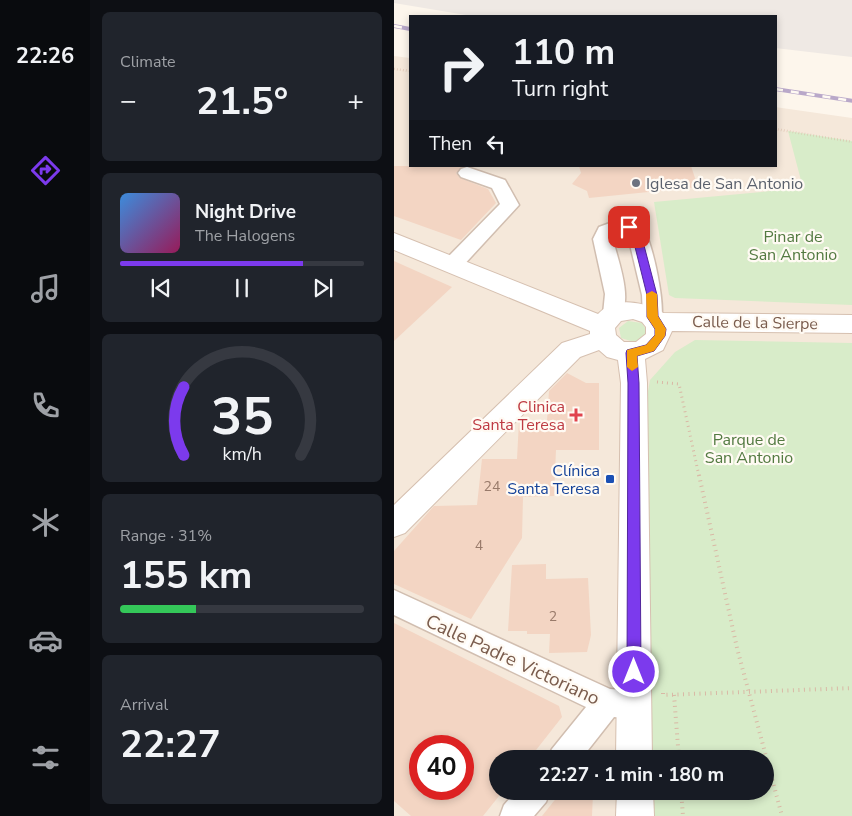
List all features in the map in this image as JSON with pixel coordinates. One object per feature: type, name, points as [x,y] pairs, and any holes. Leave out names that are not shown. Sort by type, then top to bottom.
[{"type":"street","points":[[453,264],[510,205],[499,184],[467,173]]},
{"type":"street","points":[[629,227],[636,234],[652,295],[655,319],[660,336],[650,348],[631,353],[614,349],[606,326],[616,294],[602,239],[610,228],[629,227]]},
{"type":"street","points":[[396,245],[453,264],[606,326]]},
{"type":"street","points":[[394,524],[571,350],[606,326],[634,310],[655,319]]},
{"type":"street","name":"Calle de la Sierpe","points":[[655,319],[852,324]]},
{"type":"street","points":[[631,353],[634,383],[621,704],[632,750]]},
{"type":"street","name":"Calle Padre Victoriano","points":[[394,602],[621,704]]},
{"type":"street","points":[[572,750],[621,704]]},
{"type":"street","points":[[515,816],[528,800]]},
{"type":"street","points":[[634,800],[634,816]]},
{"type":"path","points":[[394,69],[409,71]]},
{"type":"path","points":[[777,129],[852,142]]},
{"type":"path","points":[[634,383],[648,381],[679,384],[738,648],[782,816]]},
{"type":"path","points":[[663,686],[663,695],[852,688]]},
{"type":"path","points":[[674,694],[678,750]]},
{"type":"path","points":[[682,800],[683,816]]},
{"type":"shaded area","points":[[394,0],[852,0],[852,57],[777,48],[777,15],[466,15],[394,3]]},
{"type":"shaded area","points":[[394,56],[409,58],[409,167],[777,167],[777,107],[852,118],[852,816],[394,816]]},
{"type":"green space","name":"Pinar de San Antonio","points":[[788,131],[852,141],[852,305],[675,298],[669,295],[654,202],[803,188]]},
{"type":"green space","points":[[628,321],[642,323],[646,329],[645,336],[634,342],[621,338],[619,328]]},
{"type":"green space","name":"Parque de San Antonio","points":[[695,340],[852,343],[852,816],[654,816],[653,800],[774,800],[774,750],[652,750],[645,409],[650,380],[675,352]]},
{"type":"building","points":[[394,166],[462,167],[456,173],[460,178],[488,189],[496,203],[461,240],[394,216]]},
{"type":"building","name":"Iglesa de San Antonio","points":[[579,167],[691,167],[698,187],[589,198],[587,191],[572,184],[581,173]]},
{"type":"building","points":[[394,261],[452,287],[394,341]]},
{"type":"building","points":[[567,373],[586,383],[599,383],[599,450],[556,450],[554,496],[523,497],[522,538],[471,619],[394,584],[394,551],[434,506],[477,505],[482,459],[517,459],[519,421],[547,420],[549,391]]},
{"type":"building","points":[[546,564],[546,579],[588,578],[591,635],[587,652],[549,653],[550,634],[527,634],[527,631],[508,631],[512,565]]},
{"type":"building","points":[[394,623],[559,706],[562,717],[536,750],[489,750],[489,800],[496,800],[483,816],[411,816],[394,801]]},
{"type":"building","points":[[555,800],[593,800],[592,816],[542,816]]},
{"type":"railway","points":[[394,26],[409,29]]},
{"type":"railway","points":[[777,89],[853,101]]},
{"type":"slow traffic","points":[[632,367],[631,353],[641,352],[650,348],[660,336],[658,322],[653,317],[652,294]]},
{"type":"place","name":"Iglesa de San Antonio","points":[[636,183]]},
{"type":"place","name":"Clinica Santa Teresa","points":[[576,415]]},
{"type":"place","name":"Clínica Santa Teresa","points":[[610,479]]},
{"type":"route","points":[[629,227],[636,234],[652,295],[653,317],[658,322],[660,329],[660,336],[650,348],[641,352],[631,353],[634,383],[634,672]]}]
